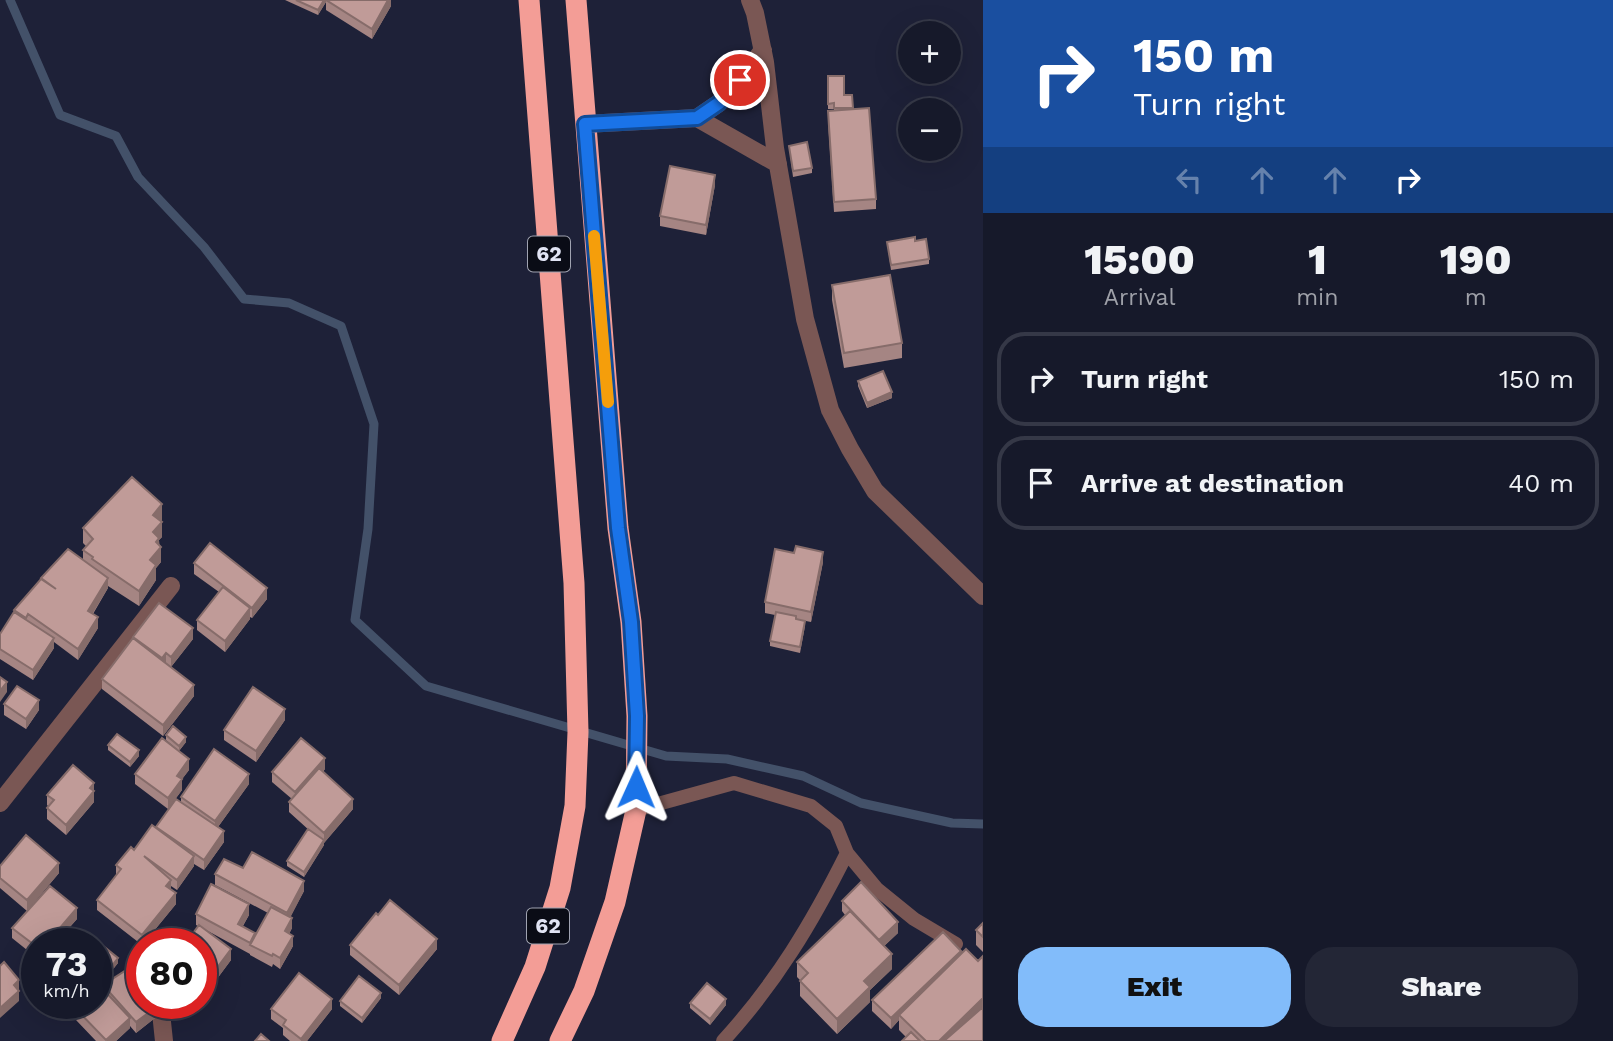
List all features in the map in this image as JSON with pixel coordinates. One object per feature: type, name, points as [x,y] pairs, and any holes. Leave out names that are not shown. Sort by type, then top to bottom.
[{"type":"highway","name":"62","points":[[502,1041],[535,967],[556,901],[575,806],[577,657],[529,0]]},
{"type":"highway","name":"62","points":[[559,1041],[584,991],[615,902],[635,810],[637,716],[632,636],[618,528],[576,0]]},
{"type":"street","points":[[750,0],[763,50],[778,164],[805,319],[830,410],[875,491],[983,596]]},
{"type":"street","points":[[697,118],[726,95],[763,50]]},
{"type":"street","points":[[585,124],[697,118],[778,164]]},
{"type":"street","points":[[0,803],[171,586]]},
{"type":"street","points":[[162,1019],[164,1041]]},
{"type":"lane","points":[[635,810],[734,783],[811,806],[836,826],[847,853],[886,897],[914,919],[956,944]]},
{"type":"lane","points":[[723,1041],[748,1014],[792,955],[847,853]]},
{"type":"building","points":[[296,0],[324,0],[318,10]]},
{"type":"building","points":[[326,0],[388,0],[372,29]]},
{"type":"building","points":[[828,76],[844,76],[844,95],[852,95],[853,108],[834,108],[834,103],[828,104]]},
{"type":"building","points":[[869,108],[876,199],[834,202],[828,111]]},
{"type":"building","points":[[807,142],[812,168],[793,171],[789,146]]},
{"type":"building","points":[[670,166],[715,175],[706,225],[660,216]]},
{"type":"building","points":[[915,237],[915,241],[926,239],[929,259],[891,265],[887,242]]},
{"type":"building","points":[[890,275],[902,343],[844,353],[832,285]]},
{"type":"building","points":[[883,371],[892,392],[867,403],[858,381]]},
{"type":"building","points":[[132,477],[162,504],[153,515],[162,522],[153,532],[159,538],[156,542],[161,547],[150,560],[156,565],[139,591],[83,550],[93,539],[83,528]]},
{"type":"building","points":[[210,543],[267,588],[252,608],[194,563]]},
{"type":"building","points":[[796,546],[823,552],[811,612],[765,602],[775,549],[794,553]]},
{"type":"building","points":[[68,549],[108,578],[88,611],[98,617],[78,649],[28,614],[26,618],[14,610],[41,579],[56,589],[41,578]]},
{"type":"building","points":[[223,587],[250,608],[225,641],[197,620]]},
{"type":"building","points":[[159,603],[193,628],[171,657],[166,653],[162,658],[133,637]]},
{"type":"building","points":[[14,612],[54,638],[33,670],[0,649],[0,634]]},
{"type":"building","points":[[776,612],[796,616],[796,619],[805,621],[800,647],[770,641]]},
{"type":"building","points":[[133,638],[194,685],[163,725],[102,679]]},
{"type":"building","points":[[0,677],[7,682],[0,691]]},
{"type":"building","points":[[17,686],[39,700],[26,719],[4,704]]},
{"type":"building","points":[[253,687],[285,709],[256,751],[224,730]]},
{"type":"building","points":[[173,726],[186,737],[179,746],[166,735]]},
{"type":"building","points":[[117,734],[139,750],[130,762],[108,745]]},
{"type":"building","points":[[162,738],[189,759],[177,776],[182,779],[168,798],[135,774]]},
{"type":"building","points":[[301,738],[325,758],[295,792],[272,772]]},
{"type":"building","points":[[214,749],[249,774],[215,821],[181,797]]},
{"type":"building","points":[[73,765],[94,783],[90,788],[94,791],[66,825],[47,808],[54,800],[47,795]]},
{"type":"building","points":[[319,768],[353,799],[324,833],[289,802]]},
{"type":"building","points":[[176,799],[224,831],[204,860],[156,827]]},
{"type":"building","points":[[152,825],[194,856],[177,880],[144,856],[171,880],[166,886],[176,893],[148,928],[133,928],[97,900],[121,869],[116,865],[131,847],[134,850]]},
{"type":"building","points":[[308,829],[324,840],[304,872],[287,861]]},
{"type":"building","points":[[26,835],[59,863],[27,900],[0,878],[0,866]]},
{"type":"building","points":[[252,852],[304,881],[287,913],[215,874],[224,859],[243,868]]},
{"type":"building","points":[[861,882],[898,922],[879,940],[842,901]]},
{"type":"building","points":[[211,884],[249,904],[238,924],[255,933],[250,943],[196,914]]},
{"type":"building","points":[[50,886],[77,908],[60,928],[21,928],[21,935],[12,928]]},
{"type":"building","points":[[390,900],[437,939],[399,985],[350,945]]},
{"type":"building","points":[[271,907],[292,918],[285,931],[293,936],[280,958],[250,945]]},
{"type":"building","points":[[850,911],[892,954],[864,981],[870,987],[837,1019],[800,981],[808,973],[797,962]]},
{"type":"building","points":[[983,923],[983,937],[976,930]]},
{"type":"building","points":[[943,932],[961,951],[891,1018],[872,1000]]},
{"type":"building","points":[[217,938],[231,949],[217,968]]},
{"type":"building","points":[[966,949],[978,961],[983,956],[983,998],[939,1041],[926,1041],[899,1015]]},
{"type":"building","points":[[112,953],[118,958],[112,966]]},
{"type":"building","points":[[4,962],[19,980],[14,985],[19,991],[0,1008],[0,966]]},
{"type":"building","points":[[126,970],[126,1011],[112,995],[112,979]]},
{"type":"building","points":[[299,973],[332,999],[301,1039],[283,1025],[286,1020],[271,1009]]},
{"type":"building","points":[[359,976],[381,993],[362,1018],[340,1001]]},
{"type":"building","points":[[707,983],[726,999],[710,1019],[690,1003]]},
{"type":"building","points":[[112,999],[126,1014],[126,1019],[129,1019],[106,1040],[86,1019],[112,1019]]},
{"type":"building","points":[[983,1007],[983,1041],[944,1041]]},
{"type":"building","points":[[911,1032],[920,1041],[902,1041]]},
{"type":"building","points":[[261,1034],[269,1041],[255,1041]]},
{"type":"waterway","points":[[10,0],[60,115],[116,136],[138,177],[204,247],[244,299],[289,303],[341,326],[374,424],[368,529],[355,620],[426,686],[666,756],[727,759],[803,776],[861,803],[952,823],[983,824]]},
{"type":"slow traffic","points":[[594,236],[608,402]]},
{"type":"route","points":[[636,787],[637,716],[631,622],[618,528],[585,124],[697,118],[719,103],[740,80]]}]
